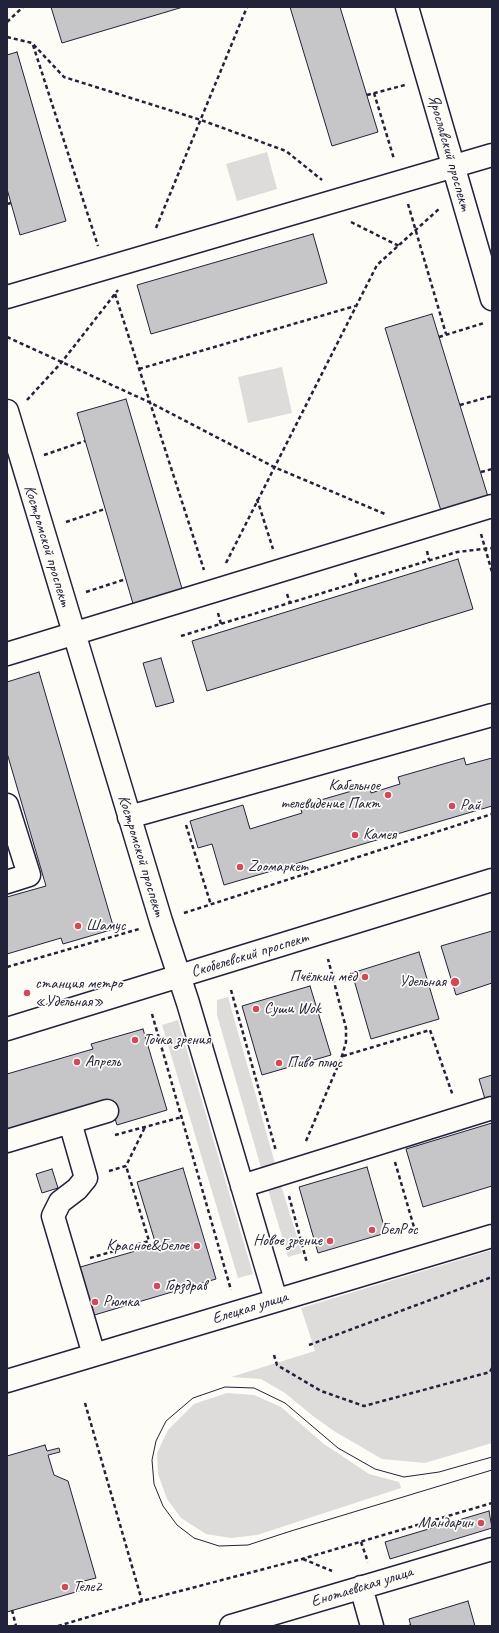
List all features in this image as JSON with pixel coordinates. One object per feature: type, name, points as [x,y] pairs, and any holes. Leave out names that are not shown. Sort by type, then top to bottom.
[{"type":"street","name":"Ярославский проспект","points":[[407,7],[492,299]]},
{"type":"street","points":[[7,297],[492,155]]},
{"type":"street","name":"Костромской проспект","points":[[7,411],[276,1300]]},
{"type":"street","points":[[7,654],[483,509]]},
{"type":"street","points":[[129,817],[492,714]]},
{"type":"street","points":[[7,805],[29,875],[7,882]]},
{"type":"street","name":"Скобелевский проспект","points":[[7,1029],[492,880]]},
{"type":"street","points":[[242,1186],[492,1108]]},
{"type":"street","points":[[7,1141],[107,1111]]},
{"type":"street","points":[[70,1122],[86,1178],[77,1189],[60,1202],[53,1216],[94,1355]]},
{"type":"street","name":"Елецкая улица","points":[[7,1381],[492,1236]]},
{"type":"street","name":"Енотаевская улица","points":[[231,1626],[492,1549]]},
{"type":"street","points":[[361,1588],[372,1626]]},
{"type":"path","points":[[7,22],[23,7]]},
{"type":"path","points":[[157,227],[246,7]]},
{"type":"path","points":[[7,38],[32,43],[64,77],[201,120],[286,151],[344,198]]},
{"type":"path","points":[[32,43],[106,268]]},
{"type":"path","points":[[367,95],[427,78]]},
{"type":"path","points":[[374,93],[446,334]]},
{"type":"path","points":[[7,204],[11,203]]},
{"type":"path","points":[[318,206],[399,246]]},
{"type":"path","points":[[211,592],[377,265],[443,206]]},
{"type":"path","points":[[26,401],[61,363],[120,288]]},
{"type":"path","points":[[115,294],[211,592]]},
{"type":"path","points":[[139,369],[356,306]]},
{"type":"path","points":[[439,336],[484,323]]},
{"type":"path","points":[[7,337],[149,402],[274,467],[419,528]]},
{"type":"path","points":[[460,405],[492,396]]},
{"type":"path","points":[[43,455],[85,441]]},
{"type":"path","points":[[481,472],[492,469]]},
{"type":"path","points":[[257,499],[280,571]]},
{"type":"path","points":[[63,523],[105,509]]},
{"type":"path","points":[[483,509],[485,549],[492,572]]},
{"type":"path","points":[[181,636],[457,552],[492,548]]},
{"type":"path","points":[[84,593],[126,579]]},
{"type":"path","points":[[179,803],[211,905]]},
{"type":"path","points":[[178,915],[492,814]]},
{"type":"path","points":[[7,967],[145,927]]},
{"type":"path","points":[[288,1171],[342,1056],[346,1042],[346,1028],[328,959]]},
{"type":"path","points":[[232,990],[288,1171],[307,1263]]},
{"type":"path","points":[[152,1014],[232,1295]]},
{"type":"path","points":[[342,1056],[430,1030],[460,1118]]},
{"type":"path","points":[[107,1111],[113,1136],[182,1117]]},
{"type":"path","points":[[67,1265],[149,1241],[126,1166],[145,1127]]},
{"type":"path","points":[[389,1140],[423,1256]]},
{"type":"path","points":[[86,1178],[126,1166]]},
{"type":"path","points":[[309,1345],[492,1277]]},
{"type":"path","points":[[274,1355],[277,1365],[321,1391],[364,1406],[490,1372],[492,1368]]},
{"type":"path","points":[[490,1372],[492,1377]]},
{"type":"path","points":[[85,1403],[142,1601]]},
{"type":"path","points":[[58,1626],[142,1601],[302,1559],[492,1503]]},
{"type":"path","points":[[12,1610],[16,1626]]},
{"type":"shaded area","points":[[267,152],[277,189],[237,201],[226,164]]},
{"type":"shaded area","points":[[282,367],[292,413],[248,423],[238,377]]},
{"type":"shaded area","points":[[228,997],[276,1167],[262,1171],[217,1015],[217,1000]]},
{"type":"shaded area","points":[[178,1020],[253,1274],[238,1278],[162,1025]]},
{"type":"shaded area","points":[[280,1182],[302,1253],[288,1257],[267,1186]]},
{"type":"shaded area","points":[[492,1250],[492,1443],[425,1463],[382,1459],[334,1431],[285,1393],[261,1379],[231,1377],[315,1351],[301,1308]]},
{"type":"shaded area","points":[[227,1393],[254,1395],[281,1407],[324,1444],[369,1474],[399,1482],[401,1488],[257,1535],[231,1538],[206,1534],[181,1518],[167,1499],[158,1474],[157,1453],[168,1430],[194,1404]]},
{"type":"building","points":[[51,7],[183,7],[62,43]]},
{"type":"building","points":[[290,7],[340,7],[378,132],[332,146]]},
{"type":"building","points":[[17,52],[66,221],[20,235],[7,189],[7,55]]},
{"type":"building","points":[[313,234],[327,283],[151,334],[137,285]]},
{"type":"building","points":[[432,314],[489,500],[442,514],[385,328]]},
{"type":"building","points":[[126,399],[183,592],[134,607],[77,413]]},
{"type":"building","points":[[458,559],[473,609],[207,691],[192,641]]},
{"type":"building","points":[[161,658],[174,702],[156,707],[143,663]]},
{"type":"building","points":[[39,672],[114,929],[63,944],[61,938],[7,954],[7,897],[46,886],[7,753],[7,682]]},
{"type":"building","points":[[464,758],[466,765],[492,758],[492,806],[224,885],[212,844],[198,848],[190,821],[243,805],[250,829],[302,813],[300,806],[369,786],[371,793],[400,784],[398,777]]},
{"type":"building","points":[[492,931],[492,983],[456,995],[441,946]]},
{"type":"building","points":[[419,952],[439,1019],[371,1039],[352,973]]},
{"type":"building","points":[[310,986],[331,1055],[262,1075],[242,1006]]},
{"type":"building","points":[[143,1029],[167,1110],[117,1125],[109,1100],[7,1131],[7,1074],[93,1049],[91,1044]]},
{"type":"building","points":[[492,1075],[492,1097],[485,1099],[479,1079]]},
{"type":"building","points":[[492,1123],[492,1186],[423,1207],[406,1149]]},
{"type":"building","points":[[367,1167],[386,1233],[318,1253],[299,1187]]},
{"type":"building","points":[[183,1168],[216,1279],[91,1316],[77,1268],[156,1245],[137,1182]]},
{"type":"building","points":[[52,1169],[58,1188],[42,1193],[36,1174]]},
{"type":"building","points":[[45,1445],[47,1451],[59,1448],[60,1452],[48,1455],[54,1475],[68,1481],[96,1578],[84,1581],[86,1589],[7,1612],[7,1456]]},
{"type":"building","points":[[489,1511],[492,1528],[390,1559],[385,1542]]},
{"type":"building","points":[[468,1601],[475,1626],[411,1626],[409,1619]]},
{"type":"tram line","points":[[492,1457],[439,1472],[404,1477],[375,1469],[338,1448],[285,1403],[254,1388],[225,1387],[193,1398],[166,1421],[156,1441],[152,1460],[154,1484],[163,1506],[177,1525],[194,1538],[219,1546],[248,1545],[492,1470]]},
{"type":"place","name":"Кабельное телевидение Пакт","points":[[388,795]]},
{"type":"place","name":"Рай","points":[[452,806]]},
{"type":"place","name":"Камея","points":[[355,835]]},
{"type":"place","name":"Zooмаркет","points":[[240,867]]},
{"type":"place","name":"Шамус","points":[[78,926]]},
{"type":"place","name":"Пчёлкин мёд","points":[[365,977]]},
{"type":"place","name":"Удельная","points":[[455,982]]},
{"type":"place","name":"станция метро «Удельная»","points":[[27,993]]},
{"type":"place","name":"Суши Wok","points":[[256,1009]]},
{"type":"place","name":"Точка зрения","points":[[135,1040]]},
{"type":"place","name":"Апрель","points":[[77,1062]]},
{"type":"place","name":"Пиво плюс","points":[[279,1063]]},
{"type":"place","name":"БелРос","points":[[372,1230]]},
{"type":"place","name":"Новое зрение","points":[[330,1241]]},
{"type":"place","name":"Красное&Белое","points":[[197,1246]]},
{"type":"place","name":"Горздрав","points":[[157,1286]]},
{"type":"place","name":"Рюмка","points":[[95,1302]]},
{"type":"place","name":"Мандарин","points":[[481,1523]]},
{"type":"place","name":"Теле2","points":[[65,1587]]}]
